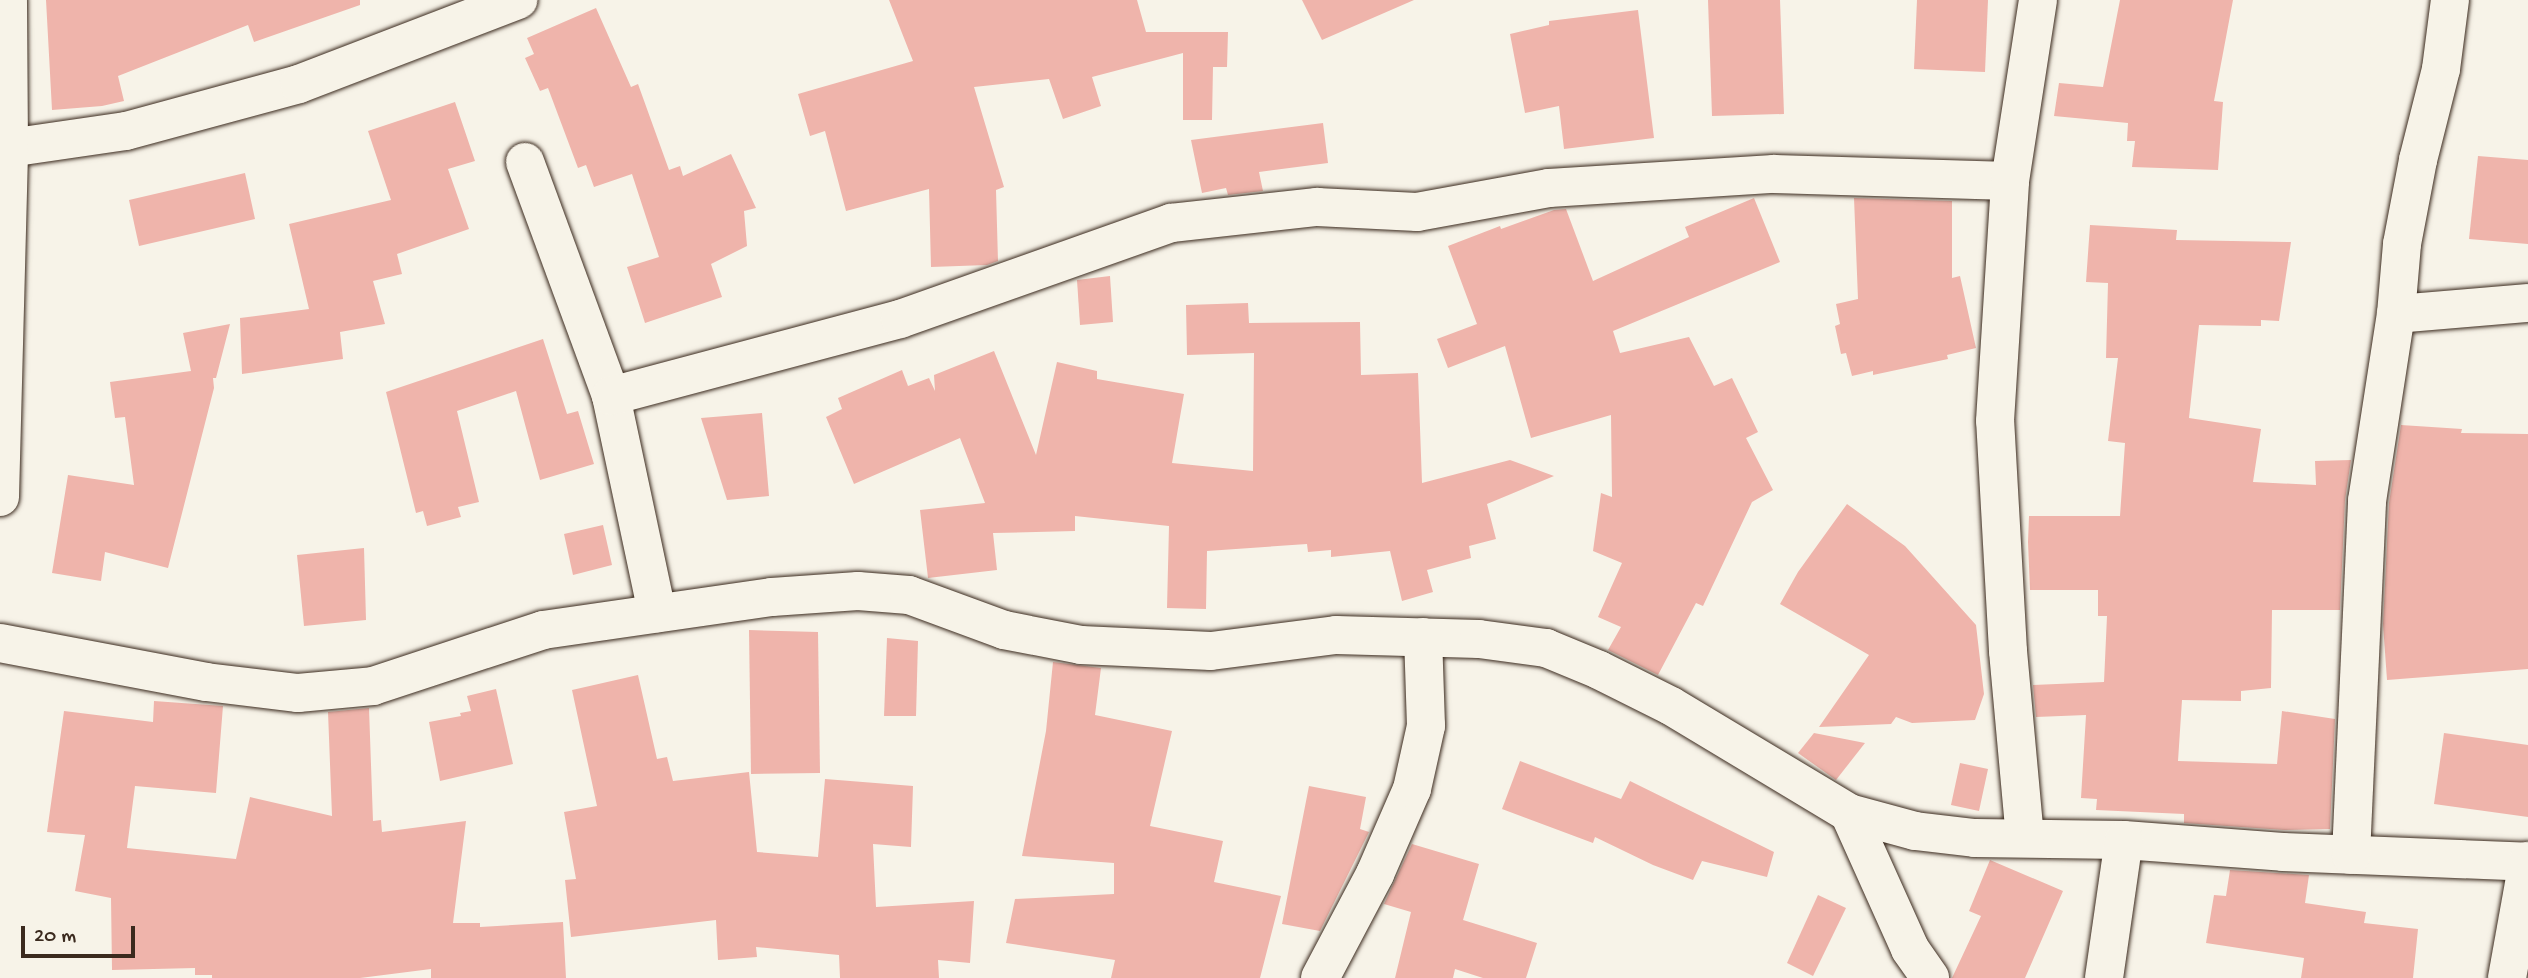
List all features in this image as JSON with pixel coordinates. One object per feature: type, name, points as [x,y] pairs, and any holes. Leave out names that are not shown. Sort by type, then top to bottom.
[{"type":"street","points":[[0,498],[2,317],[9,148],[8,0]]},
{"type":"street","points":[[9,148],[126,131],[299,84],[518,0]]},
{"type":"street","points":[[2025,838],[2008,651],[1995,421],[2010,181],[2038,0]]},
{"type":"street","points":[[2351,855],[2367,501],[2396,314],[2402,244],[2418,159],[2441,69],[2450,0]]},
{"type":"street","points":[[525,162],[611,396],[657,613]]},
{"type":"street","points":[[611,396],[900,319],[1171,223],[1317,206],[1417,212],[1549,188],[1774,174],[2010,181]]},
{"type":"street","points":[[2396,314],[2528,303]]},
{"type":"street","points":[[0,643],[206,681],[298,693],[373,686],[543,630],[772,597],[858,591],[909,595],[1004,630],[1081,645],[1211,651],[1336,635],[1479,639],[1546,648],[1568,656],[1671,706],[1849,813],[1915,831],[1975,838],[2124,840],[2351,855],[2528,862],[2507,978]]},
{"type":"street","points":[[1320,978],[1375,874],[1412,789],[1426,726],[1423,637]]},
{"type":"street","points":[[1849,813],[1910,949],[1930,978]]},
{"type":"street","points":[[2104,978],[2124,840]]},
{"type":"building","points":[[46,0],[360,0],[360,5],[254,42],[248,25],[118,76],[124,101],[102,106],[52,110]]},
{"type":"building","points":[[889,0],[1137,0],[1146,32],[1228,32],[1227,67],[1213,67],[1212,120],[1183,120],[1183,53],[1092,77],[1101,106],[1063,119],[1049,79],[974,87],[1004,187],[996,190],[998,261],[987,265],[931,267],[929,189],[846,211],[825,131],[810,136],[798,94],[913,61]]},
{"type":"building","points":[[1302,0],[1414,0],[1322,40]]},
{"type":"building","points":[[1708,0],[1780,0],[1784,114],[1712,116]]},
{"type":"building","points":[[1917,0],[1988,0],[1985,72],[1914,69]]},
{"type":"building","points":[[2120,0],[2233,0],[2214,101],[2223,102],[2218,170],[2132,167],[2135,141],[2127,141],[2128,123],[2054,116],[2059,83],[2103,87]]},
{"type":"building","points":[[596,8],[631,87],[638,84],[669,170],[680,166],[683,176],[731,154],[756,208],[744,211],[747,246],[711,264],[722,297],[645,323],[627,267],[659,257],[632,174],[594,187],[586,165],[578,168],[548,88],[540,91],[525,58],[534,54],[527,38]]},
{"type":"building","points":[[1638,10],[1654,138],[1564,149],[1559,106],[1525,113],[1510,34],[1549,25],[1549,21]]},
{"type":"building","points":[[455,102],[475,161],[448,169],[469,229],[397,254],[402,274],[373,281],[385,324],[340,332],[343,359],[242,374],[240,318],[309,309],[289,224],[391,200],[368,131]]},
{"type":"building","points":[[1323,123],[1328,163],[1259,172],[1263,191],[1228,195],[1226,188],[1202,193],[1191,140]]},
{"type":"building","points":[[2478,156],[2528,160],[2528,244],[2469,239]]},
{"type":"building","points":[[245,173],[255,219],[139,246],[129,200]]},
{"type":"building","points":[[1754,198],[1780,262],[1613,331],[1620,353],[1689,337],[1714,386],[1732,378],[1758,432],[1746,438],[1773,490],[1752,502],[1703,606],[1696,603],[1658,675],[1608,650],[1621,627],[1598,617],[1622,563],[1593,551],[1601,493],[1612,497],[1611,415],[1531,438],[1505,346],[1448,368],[1437,339],[1477,324],[1448,246],[1500,226],[1501,229],[1554,210],[1566,209],[1593,281],[1689,237],[1685,227]]},
{"type":"building","points":[[1854,198],[1952,201],[1952,278],[1960,276],[1976,348],[1947,355],[1948,359],[1873,375],[1873,371],[1852,376],[1846,353],[1841,354],[1835,326],[1840,324],[1836,304],[1858,299]]},
{"type":"building","points":[[2090,225],[2177,230],[2176,240],[2291,242],[2279,321],[2261,320],[2261,326],[2199,325],[2189,418],[2261,429],[2253,482],[2316,485],[2315,461],[2351,460],[2345,500],[2340,610],[2272,610],[2271,688],[2241,691],[2241,701],[2182,700],[2178,761],[2277,764],[2282,711],[2335,719],[2330,829],[2284,830],[2184,823],[2184,814],[2096,810],[2097,799],[2081,798],[2086,715],[2036,717],[2033,685],[2104,682],[2107,616],[2098,616],[2098,590],[2030,590],[2028,542],[2029,516],[2120,516],[2125,443],[2108,441],[2118,358],[2106,358],[2108,283],[2086,282]]},
{"type":"building","points":[[1110,276],[1113,322],[1080,325],[1077,280]]},
{"type":"building","points":[[1248,303],[1249,323],[1360,322],[1361,375],[1418,373],[1422,483],[1510,460],[1554,476],[1487,504],[1496,539],[1469,546],[1471,558],[1427,570],[1433,592],[1402,601],[1390,551],[1331,557],[1331,550],[1308,552],[1307,544],[1207,551],[1206,609],[1167,608],[1169,526],[1075,516],[1075,531],[993,533],[997,570],[928,578],[920,510],[985,503],[960,438],[854,484],[826,417],[842,409],[838,398],[902,370],[908,386],[929,378],[935,391],[934,375],[994,351],[1036,455],[1057,362],[1097,371],[1097,379],[1184,394],[1172,463],[1253,471],[1254,353],[1187,355],[1186,305]]},
{"type":"building","points":[[230,324],[216,378],[213,378],[214,388],[168,568],[105,552],[101,581],[52,573],[68,475],[134,485],[125,417],[115,418],[110,382],[191,371],[183,333]]},
{"type":"building","points":[[543,339],[567,414],[578,411],[594,464],[540,480],[516,391],[457,411],[479,502],[458,507],[461,517],[427,526],[423,511],[416,513],[386,392]]},
{"type":"building","points":[[762,413],[769,496],[727,500],[701,418]]},
{"type":"building","points":[[2401,425],[2462,429],[2461,433],[2528,434],[2528,669],[2387,680],[2383,624],[2389,503]]},
{"type":"building","points":[[1847,504],[1905,546],[1976,625],[1984,694],[1975,720],[1912,723],[1896,717],[1891,724],[1819,727],[1869,655],[1780,604],[1798,572]]},
{"type":"building","points":[[603,525],[612,565],[573,575],[564,534]]},
{"type":"building","points":[[364,548],[366,620],[304,626],[297,555]]},
{"type":"building","points":[[749,630],[818,632],[820,773],[751,774]]},
{"type":"building","points":[[887,638],[918,641],[916,716],[884,716]]},
{"type":"building","points":[[1053,662],[1101,668],[1095,715],[1172,731],[1150,826],[1223,841],[1214,882],[1281,896],[1260,978],[1111,978],[1115,960],[1006,943],[1015,899],[1114,894],[1114,863],[1022,856],[1046,731]]},
{"type":"building","points":[[638,675],[657,759],[667,757],[673,781],[749,772],[757,852],[818,857],[825,779],[913,786],[911,847],[873,844],[876,907],[974,901],[970,963],[938,960],[939,978],[840,978],[839,955],[756,947],[757,957],[718,960],[716,920],[571,937],[565,880],[576,879],[564,812],[597,806],[572,690]]},
{"type":"building","points":[[496,689],[513,764],[440,781],[429,722],[461,716],[460,713],[471,711],[467,696]]},
{"type":"building","points":[[154,701],[223,706],[216,793],[135,786],[127,848],[236,859],[250,797],[332,816],[328,712],[369,708],[373,821],[381,820],[382,832],[466,821],[453,923],[480,923],[480,927],[563,922],[566,978],[431,978],[431,969],[360,978],[212,978],[212,975],[195,975],[195,968],[112,970],[111,898],[75,891],[85,835],[47,832],[64,711],[153,722]]},
{"type":"building","points":[[1814,733],[1865,743],[1836,780],[1798,753]]},
{"type":"building","points":[[2444,733],[2528,745],[2528,817],[2434,804]]},
{"type":"building","points":[[1520,761],[1621,799],[1630,781],[1774,852],[1767,877],[1702,861],[1693,880],[1653,865],[1595,837],[1593,843],[1502,809]]},
{"type":"building","points":[[1960,763],[1988,769],[1979,811],[1951,805]]},
{"type":"building","points":[[1309,786],[1366,797],[1360,829],[1369,832],[1320,931],[1282,924]]},
{"type":"building","points":[[1412,844],[1479,864],[1463,920],[1537,943],[1526,978],[1483,978],[1455,969],[1453,978],[1395,978],[1411,912],[1384,904]]},
{"type":"building","points":[[1990,860],[2063,891],[2025,978],[1952,978],[1981,916],[1969,911]]},
{"type":"building","points":[[2230,870],[2309,875],[2305,903],[2366,912],[2364,923],[2418,929],[2413,978],[2301,978],[2304,958],[2206,943],[2214,895],[2226,896]]},
{"type":"building","points":[[1818,895],[1846,908],[1813,976],[1787,963]]}]
